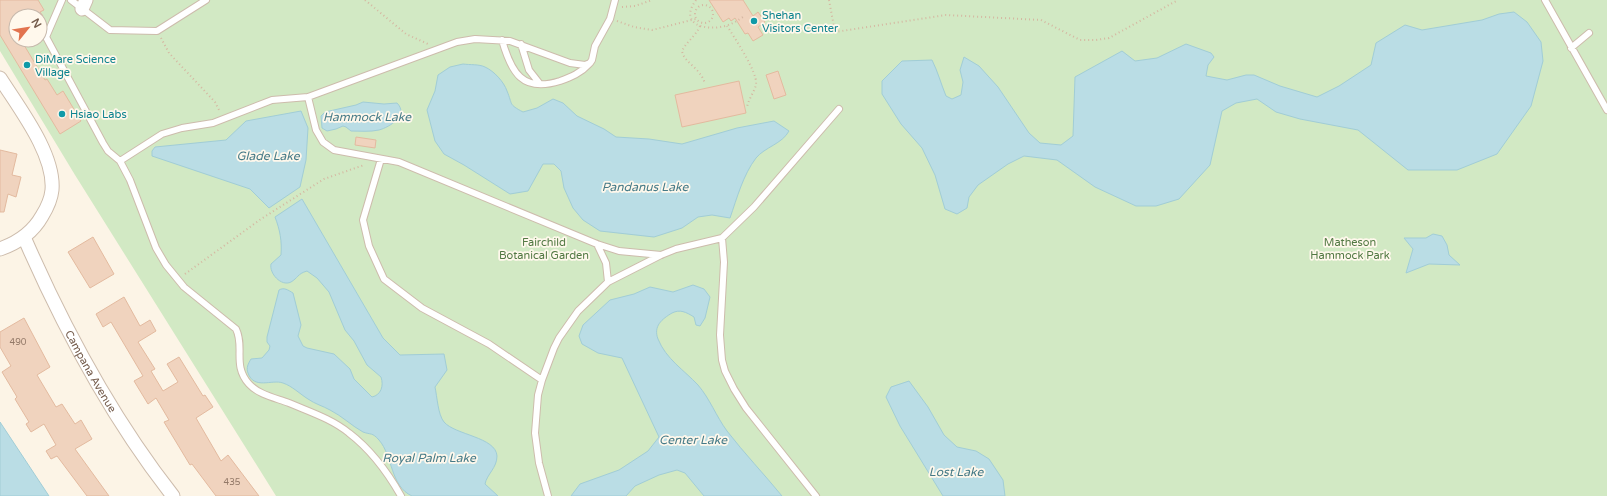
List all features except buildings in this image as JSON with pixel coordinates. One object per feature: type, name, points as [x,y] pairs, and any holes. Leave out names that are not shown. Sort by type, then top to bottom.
[{"type":"street","points":[[0,78],[44,150],[50,168],[52,184],[50,200],[46,210],[36,224],[24,237],[0,249]]},
{"type":"street","name":"Campana Avenue","points":[[24,237],[55,307],[94,378],[121,423],[173,496]]},
{"type":"lane","points":[[62,0],[46,36],[103,143],[108,151],[120,161],[130,180],[156,248],[166,265],[184,287],[236,329],[239,336],[239,361],[241,370],[245,379],[251,386],[269,396],[321,417],[349,432],[373,457],[401,496]]},
{"type":"lane","points":[[71,0],[84,4],[110,30],[157,31],[206,0]]},
{"type":"lane","points":[[1545,0],[1607,110]]},
{"type":"lane","points":[[502,40],[508,63],[525,81],[536,85],[573,77],[584,70],[590,63],[595,46],[610,19],[614,3]]},
{"type":"lane","points":[[1571,48],[1589,33]]},
{"type":"lane","points":[[120,161],[162,134],[182,128],[208,124],[272,100],[308,97],[438,49],[475,38],[502,40],[521,44],[570,63],[585,65],[590,63]]},
{"type":"lane","points":[[521,44],[530,70],[540,84]]},
{"type":"lane","points":[[308,97],[314,125],[318,135],[326,144],[339,152],[399,162],[597,244],[619,251],[661,256]]},
{"type":"lane","points":[[548,496],[539,463],[535,433],[538,395],[554,348],[578,311],[608,282],[676,249],[722,238],[754,207],[839,108]]},
{"type":"lane","points":[[380,159],[363,220],[369,246],[384,279],[422,308],[489,344],[542,380]]},
{"type":"lane","points":[[722,238],[724,262],[720,335],[722,360],[725,371],[746,408],[816,496]]},
{"type":"lane","points":[[597,244],[606,263],[608,282]]},
{"type":"path","points":[[365,0],[406,34],[438,49]]},
{"type":"path","points":[[614,3],[618,7],[635,6],[652,0]]},
{"type":"path","points":[[696,0],[690,11],[692,21],[700,26],[717,28],[727,26],[743,17]]},
{"type":"path","points":[[829,0],[835,32],[946,15],[1041,20],[1080,40],[1109,38],[1178,0]]},
{"type":"path","points":[[700,5],[706,5],[713,8],[713,17],[709,22],[703,23],[696,19],[695,12],[700,5]]},
{"type":"path","points":[[610,19],[634,27],[652,30],[696,19]]},
{"type":"path","points":[[700,26],[682,52],[685,58],[703,77],[705,84]]},
{"type":"path","points":[[727,26],[745,55],[755,78],[756,83],[748,101],[748,107]]},
{"type":"path","points":[[157,31],[169,53],[215,102],[223,119]]},
{"type":"path","points":[[177,280],[261,219],[324,179],[380,159]]},
{"type":"green space","points":[[0,0],[1607,0],[1607,496],[276,496],[75,175],[0,51]]},
{"type":"water","points":[[1514,12],[1527,22],[1541,42],[1543,61],[1531,106],[1497,154],[1457,170],[1408,170],[1358,130],[1300,119],[1276,112],[1257,99],[1236,103],[1222,111],[1210,165],[1179,199],[1156,206],[1136,206],[1095,187],[1057,160],[1024,156],[1008,164],[978,185],[969,197],[967,208],[957,214],[945,209],[935,175],[922,148],[901,124],[882,94],[882,81],[902,61],[932,60],[946,96],[952,99],[961,95],[963,82],[960,70],[964,57],[979,66],[998,87],[1029,133],[1040,143],[1061,145],[1073,136],[1075,77],[1122,51],[1135,61],[1157,58],[1186,44],[1211,53],[1214,57],[1208,65],[1206,76],[1227,80],[1246,75],[1254,75],[1280,86],[1317,97],[1339,86],[1371,65],[1376,43],[1405,25],[1422,30],[1482,20],[1499,14]]},
{"type":"water","name":"Pandanus Lake","points":[[463,64],[483,66],[492,71],[504,84],[513,106],[523,112],[537,108],[553,99],[563,103],[577,116],[604,129],[616,137],[649,139],[682,144],[737,128],[774,121],[789,131],[782,139],[760,154],[751,165],[730,218],[712,215],[698,217],[682,228],[654,237],[600,231],[583,220],[573,208],[564,188],[561,171],[554,164],[543,164],[528,191],[510,194],[444,154],[435,141],[427,110],[435,91],[438,75],[450,67]]},
{"type":"water","name":"Hammock Lake","points":[[363,102],[384,104],[397,103],[401,112],[397,120],[376,131],[351,131],[343,126],[327,131],[322,128],[321,116],[325,112]]},
{"type":"water","name":"Glade Lake","points":[[301,111],[308,128],[306,160],[300,187],[269,208],[250,189],[152,156],[152,151],[155,147],[226,140],[246,121]]},
{"type":"water","name":"Royal Palm Lake","points":[[302,199],[383,338],[400,355],[444,354],[447,370],[435,387],[440,415],[444,422],[449,426],[483,440],[490,444],[495,450],[497,460],[485,484],[498,496],[412,496],[400,485],[384,447],[375,436],[363,432],[334,412],[311,401],[286,384],[279,382],[259,383],[251,378],[247,371],[248,364],[251,359],[262,358],[269,350],[270,346],[267,342],[267,337],[279,290],[284,289],[293,293],[301,325],[298,336],[303,346],[334,354],[350,369],[354,379],[372,397],[380,392],[382,387],[381,377],[367,365],[354,341],[345,330],[329,292],[317,278],[307,271],[301,273],[291,282],[283,283],[276,278],[272,271],[271,264],[281,255],[280,236],[275,217]]},
{"type":"water","points":[[1433,234],[1442,236],[1447,245],[1449,255],[1460,265],[1429,264],[1406,273],[1413,249],[1404,238],[1426,238]]},
{"type":"water","name":"Center Lake","points":[[693,285],[704,289],[710,297],[705,318],[700,326],[696,325],[694,317],[678,311],[672,313],[659,323],[657,330],[658,339],[661,346],[670,358],[698,385],[727,431],[782,496],[704,496],[685,473],[677,470],[659,475],[635,486],[626,496],[571,496],[580,484],[619,470],[648,451],[659,437],[622,358],[598,353],[582,344],[579,336],[583,325],[610,300],[634,294],[650,287],[673,292]]},
{"type":"water","name":"Lost Lake","points":[[909,381],[928,407],[944,435],[957,447],[976,451],[989,459],[1003,480],[1005,496],[943,496],[900,426],[886,397],[891,387]]},
{"type":"water","points":[[0,422],[49,496],[0,496]]},
{"type":"place","name":"Shehan Visitors Center","points":[[754,21]]},
{"type":"place","name":"DiMare Science Village","points":[[27,65]]},
{"type":"place","name":"Hsiao Labs","points":[[62,114]]},
{"type":"park label","name":"Fairchild Botanical Garden","points":[[544,248]]},
{"type":"park label","name":"Matheson Hammock Park","points":[[1350,248]]}]
